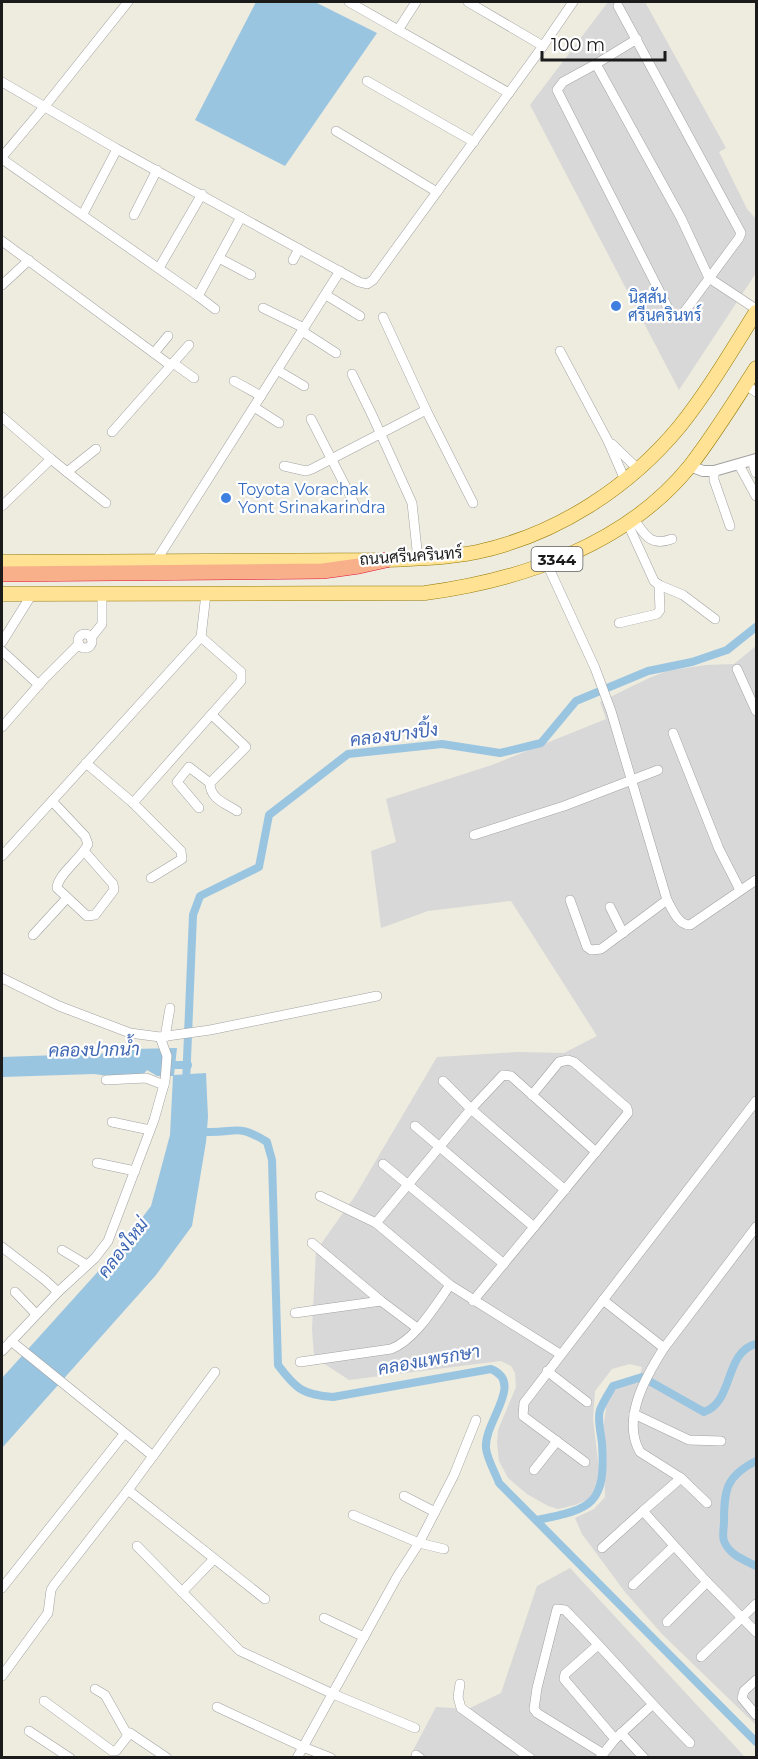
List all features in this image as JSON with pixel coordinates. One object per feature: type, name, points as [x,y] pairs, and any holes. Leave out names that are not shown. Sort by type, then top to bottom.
[{"type":"highway","points":[[2,565],[222,573],[323,571],[386,560]]},
{"type":"main road","name":"ถนนศรีนครินทร์","points":[[2,565],[418,559],[477,552],[531,535],[568,518],[624,480],[664,444],[681,425],[756,310]]},
{"type":"main road","name":"ถนนศรีนครินทร์","points":[[2,594],[425,593],[488,582],[547,564],[601,538],[630,520],[677,481],[690,466],[751,388],[756,368]]},
{"type":"street","points":[[128,2],[2,158],[214,309]]},
{"type":"street","points":[[349,2],[509,93]]},
{"type":"street","points":[[398,30],[416,2]]},
{"type":"street","points":[[468,2],[543,46]]},
{"type":"street","points":[[2,82],[117,149],[359,282],[367,284],[373,280],[474,142],[573,2]]},
{"type":"street","points":[[618,6],[637,39],[676,116],[740,227],[739,238],[682,315],[677,318],[556,90],[563,82],[637,39]]},
{"type":"street","points":[[596,64],[681,218],[709,278],[756,310]]},
{"type":"street","points":[[367,81],[474,142]]},
{"type":"street","points":[[336,131],[437,192]]},
{"type":"street","points":[[83,214],[117,149]]},
{"type":"street","points":[[134,215],[157,170]]},
{"type":"street","points":[[159,268],[202,194]]},
{"type":"street","points":[[198,296],[241,217]]},
{"type":"street","points":[[2,241],[154,353],[194,378]]},
{"type":"street","points":[[293,261],[299,249]]},
{"type":"street","points":[[219,258],[251,275]]},
{"type":"street","points":[[2,285],[29,260]]},
{"type":"street","points":[[156,561],[340,271]]},
{"type":"street","points":[[326,295],[360,316]]},
{"type":"street","points":[[263,308],[303,330],[336,352]]},
{"type":"street","points":[[383,316],[426,410],[473,502]]},
{"type":"street","points":[[154,353],[168,336]]},
{"type":"street","points":[[112,432],[189,345]]},
{"type":"street","points":[[560,351],[608,441],[624,480]]},
{"type":"street","points":[[277,370],[303,386]]},
{"type":"street","points":[[352,375],[411,503],[418,559]]},
{"type":"street","points":[[234,381],[261,396]]},
{"type":"street","points":[[254,408],[279,423]]},
{"type":"street","points":[[284,466],[306,471],[426,410]]},
{"type":"street","points":[[2,417],[106,503]]},
{"type":"street","points":[[311,419],[355,505]]},
{"type":"street","points":[[608,441],[638,469]]},
{"type":"street","points":[[67,472],[96,449]]},
{"type":"street","points":[[2,506],[51,459]]},
{"type":"street","points":[[690,466],[703,471],[714,471],[754,460],[756,473]]},
{"type":"street","points":[[739,465],[756,496]]},
{"type":"street","points":[[714,471],[714,480],[730,526]]},
{"type":"street","points":[[630,520],[652,540],[663,542],[672,539]]},
{"type":"street","points":[[619,623],[657,614],[660,610],[659,585],[649,570],[630,520]]},
{"type":"street","points":[[547,564],[595,668],[611,711],[667,900],[679,920],[683,924],[690,925],[756,880]]},
{"type":"street","points":[[659,585],[683,595],[716,619]]},
{"type":"street","points":[[2,642],[32,594]]},
{"type":"street","points":[[2,728],[79,644],[85,648],[92,642],[91,638],[102,624],[102,594]]},
{"type":"street","points":[[2,856],[201,637],[206,594]]},
{"type":"street","points":[[133,803],[241,681],[242,675],[201,637]]},
{"type":"street","points":[[2,651],[39,685]]},
{"type":"street","points":[[737,669],[756,711]]},
{"type":"street","points":[[212,715],[246,747],[210,783],[210,791],[214,797],[237,811]]},
{"type":"street","points":[[673,733],[718,849],[740,890]]},
{"type":"street","points":[[86,763],[133,803],[177,846],[183,855],[178,863],[151,878]]},
{"type":"street","points":[[199,808],[177,782],[189,767],[210,783]]},
{"type":"street","points":[[474,836],[564,806],[658,770]]},
{"type":"street","points":[[52,801],[85,836],[88,844],[57,888],[87,916],[91,917],[114,890],[113,884],[84,851]]},
{"type":"street","points":[[33,935],[67,898]]},
{"type":"street","points":[[570,900],[586,947],[591,950],[601,949],[667,900]]},
{"type":"street","points":[[610,907],[623,933]]},
{"type":"street","points":[[2,978],[59,1006],[130,1033],[164,1038],[377,996]]},
{"type":"street","points":[[2,1351],[108,1241],[150,1130],[164,1083],[167,1056],[164,1038],[170,1008]]},
{"type":"street","points":[[473,1301],[627,1115],[627,1108],[574,1062],[568,1060],[559,1062],[532,1095]]},
{"type":"street","points":[[376,1223],[471,1109],[503,1075],[511,1076],[597,1152]]},
{"type":"street","points":[[106,1080],[146,1078],[164,1083]]},
{"type":"street","points":[[443,1081],[471,1109],[565,1190]]},
{"type":"street","points":[[585,1462],[523,1416],[524,1403],[756,1101]]},
{"type":"street","points":[[112,1122],[150,1130]]},
{"type":"street","points":[[415,1126],[534,1227]]},
{"type":"street","points":[[97,1163],[135,1171]]},
{"type":"street","points":[[383,1164],[504,1263]]},
{"type":"street","points":[[320,1196],[376,1223],[450,1286],[560,1354]]},
{"type":"street","points":[[707,1503],[681,1478],[640,1452],[636,1446],[634,1414],[651,1368],[664,1348],[756,1227]]},
{"type":"street","points":[[312,1243],[417,1328]]},
{"type":"street","points":[[2,1247],[58,1292]]},
{"type":"street","points":[[62,1250],[87,1265]]},
{"type":"street","points":[[300,1362],[391,1349],[406,1341],[450,1286]]},
{"type":"street","points":[[15,1292],[36,1314]]},
{"type":"street","points":[[603,1300],[664,1348]]},
{"type":"street","points":[[295,1313],[381,1301]]},
{"type":"street","points":[[11,1341],[153,1456]]},
{"type":"street","points":[[547,1371],[586,1402]]},
{"type":"street","points":[[2,1676],[48,1613],[51,1590],[54,1585],[215,1372]]},
{"type":"street","points":[[634,1414],[689,1440],[721,1441]]},
{"type":"street","points":[[297,1758],[397,1577],[419,1543],[454,1475],[476,1420]]},
{"type":"street","points":[[2,1588],[124,1434]]},
{"type":"street","points":[[534,1470],[557,1441]]},
{"type":"street","points":[[602,1548],[681,1478]]},
{"type":"street","points":[[128,1490],[265,1599]]},
{"type":"street","points":[[404,1497],[435,1512]]},
{"type":"street","points":[[643,1511],[756,1632]]},
{"type":"street","points":[[353,1515],[419,1543],[444,1549]]},
{"type":"street","points":[[137,1546],[240,1651],[333,1694],[415,1728]]},
{"type":"street","points":[[633,1585],[674,1546]]},
{"type":"street","points":[[183,1592],[214,1559]]},
{"type":"street","points":[[667,1622],[707,1582]]},
{"type":"street","points":[[701,1657],[756,1605]]},
{"type":"street","points":[[652,1705],[601,1755],[537,1713],[534,1709],[537,1688],[557,1609],[565,1610],[690,1743]]},
{"type":"street","points":[[324,1618],[364,1637]]},
{"type":"street","points":[[598,1645],[565,1674],[564,1679],[618,1736],[645,1758]]},
{"type":"street","points":[[756,1680],[744,1691],[742,1698],[756,1715]]},
{"type":"street","points":[[460,1684],[458,1697],[461,1708],[530,1758]]},
{"type":"street","points":[[95,1689],[105,1695],[128,1734]]},
{"type":"street","points":[[44,1701],[112,1751],[116,1750],[128,1734]]},
{"type":"street","points":[[217,1707],[331,1758]]},
{"type":"street","points":[[29,1731],[70,1758]]},
{"type":"street","points":[[128,1734],[133,1734],[167,1758]]},
{"type":"shaded area","points":[[608,2],[645,2],[726,148],[719,152],[747,209],[756,219],[756,273],[679,390],[530,105]]},
{"type":"shaded area","points":[[756,646],[756,1725],[662,1634],[625,1592],[582,1534],[575,1518],[594,1509],[605,1497],[603,1428],[606,1409],[603,1395],[612,1382],[627,1379],[638,1382],[642,1367],[630,1364],[612,1369],[595,1391],[593,1419],[599,1470],[596,1488],[589,1499],[558,1509],[527,1494],[508,1478],[499,1461],[498,1430],[516,1387],[515,1373],[511,1366],[501,1361],[349,1380],[314,1357],[312,1329],[316,1251],[355,1196],[437,1057],[518,1052],[564,1053],[597,1036],[511,901],[428,911],[381,928],[371,851],[396,842],[386,799],[492,765],[606,719],[600,702],[649,678],[667,671],[706,665],[734,664]]},
{"type":"shaded area","points":[[570,1568],[745,1757],[409,1758],[436,1707],[468,1709],[501,1693],[537,1586]]},
{"type":"water","points":[[256,2],[315,2],[377,33],[285,166],[195,120]]},
{"type":"water","name":"คลองใหม่","points":[[177,1048],[174,1075],[206,1073],[208,1117],[206,1142],[192,1226],[156,1275],[2,1448],[2,1378],[121,1246],[151,1206],[170,1135],[173,1076],[157,1076],[147,1070],[141,1077],[94,1074],[2,1077],[2,1057],[116,1053],[133,1049]]},
{"type":"waterway","name":"คลองบางปิ้ง","points":[[186,1083],[193,915],[200,896],[259,867],[269,815],[348,754],[442,744],[500,753],[541,743],[576,701],[648,671],[692,662],[727,650],[756,627]]},
{"type":"waterway","name":"คลองปากน้ำ","points":[[164,1065],[188,1065]]},
{"type":"waterway","name":"คลองแพรกษา","points":[[206,1132],[237,1130],[257,1136],[267,1142],[272,1160],[278,1365],[290,1380],[301,1389],[314,1395],[333,1397],[491,1369],[500,1375],[504,1383],[504,1393],[487,1437],[486,1448],[499,1483],[756,1742]]},
{"type":"waterway","points":[[537,1520],[583,1507],[598,1491],[603,1463],[599,1414],[613,1386],[642,1377],[704,1412],[714,1407],[720,1398],[739,1357],[746,1349],[756,1344]]},
{"type":"waterway","points":[[756,1461],[738,1472],[729,1485],[725,1501],[723,1534],[726,1546],[730,1550],[756,1566]]},
{"type":"place","name":"นิสสัน ศรีนครินทร์","points":[[616,306]]},
{"type":"place","name":"Toyota Vorachak Yont Srinakarindra","points":[[226,498]]}]
